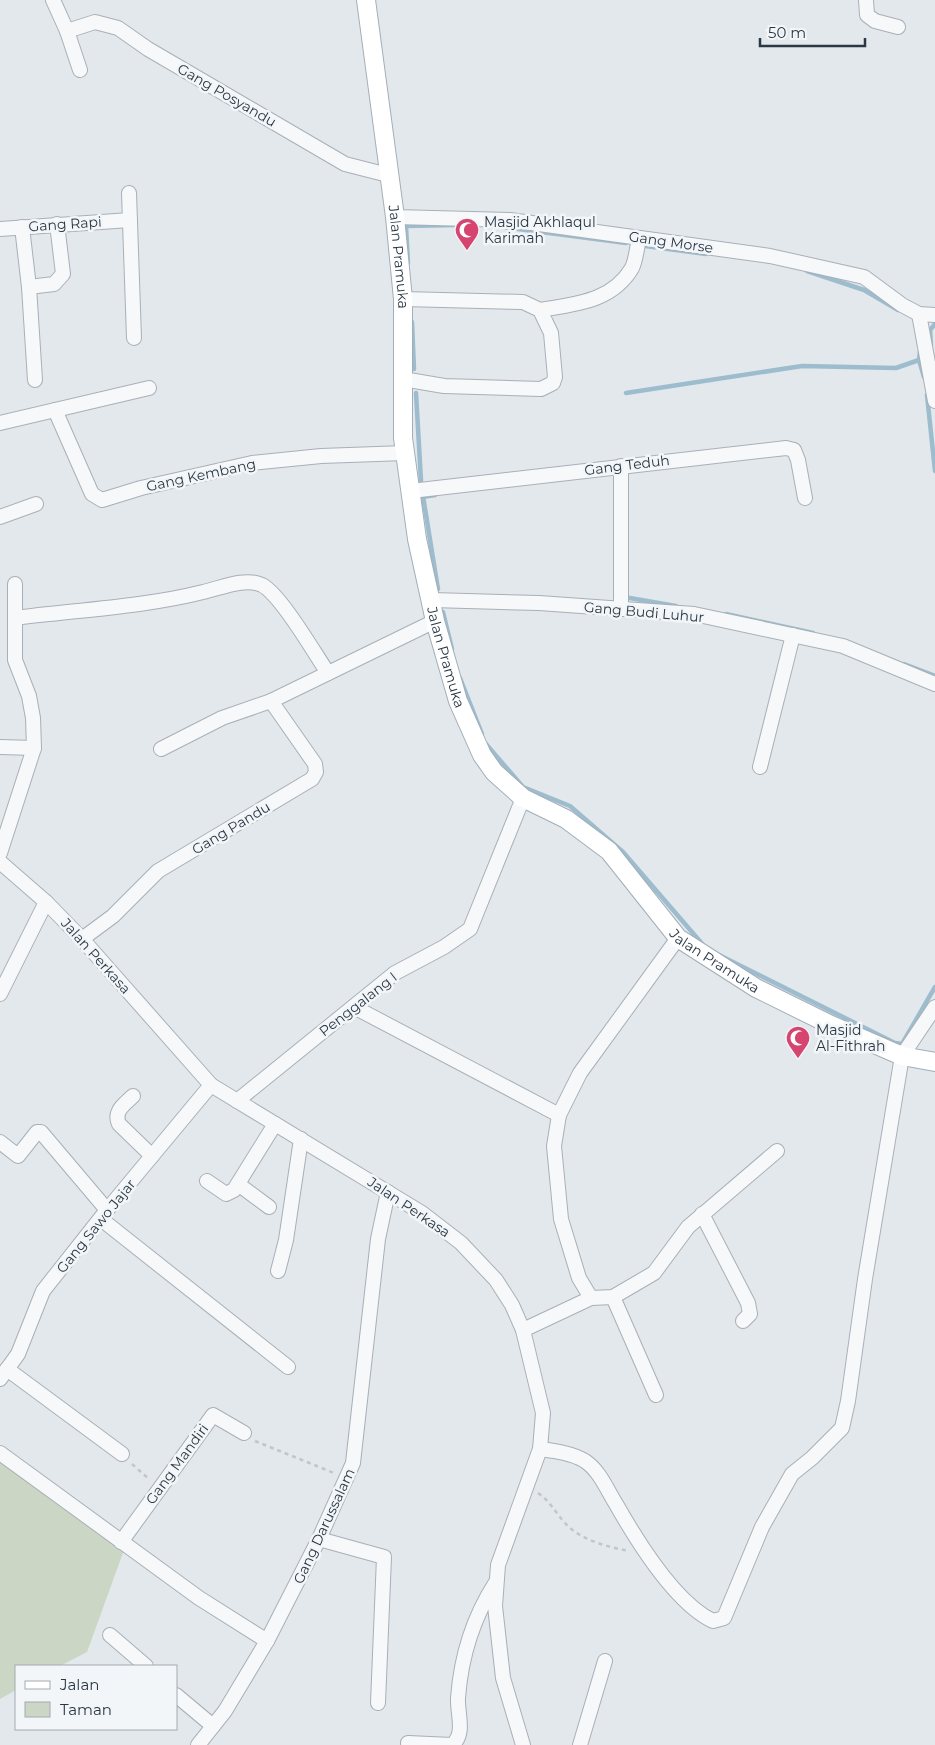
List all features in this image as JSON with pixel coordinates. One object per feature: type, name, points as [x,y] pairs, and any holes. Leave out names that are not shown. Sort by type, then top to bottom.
[{"type":"main road","name":"Jalan Pramuka","points":[[366,0],[395,217],[402,299],[406,453],[417,539],[432,600],[435,621],[458,701],[482,756],[505,783],[523,798],[566,819],[609,851],[678,938],[756,988],[902,1056],[935,1062]]},
{"type":"street","points":[[53,0],[67,31],[80,70]]},
{"type":"street","points":[[866,0],[867,15],[875,21],[898,27]]},
{"type":"street","name":"Gang Posyandu","points":[[67,31],[95,22],[118,28],[148,48],[346,164],[388,175]]},
{"type":"street","points":[[129,194],[134,338]]},
{"type":"street","name":"Gang Morse","points":[[395,217],[510,220],[770,256],[864,277],[902,305],[920,314],[935,315]]},
{"type":"street","name":"Gang Rapi","points":[[0,229],[130,220]]},
{"type":"street","points":[[29,287],[54,284],[64,272],[58,224]]},
{"type":"street","points":[[22,227],[29,287],[35,380]]},
{"type":"street","points":[[402,299],[523,302],[540,310],[597,299],[621,283],[633,267],[639,238]]},
{"type":"street","points":[[404,379],[444,386],[541,389],[548,387],[553,383],[555,377],[551,332],[540,310]]},
{"type":"street","points":[[920,314],[935,400]]},
{"type":"street","points":[[0,423],[149,388]]},
{"type":"street","name":"Gang Kembang","points":[[55,410],[92,494],[102,500],[141,488],[252,463],[321,456],[406,453]]},
{"type":"street","name":"Gang Teduh","points":[[411,491],[786,448],[794,450],[798,460],[805,498]]},
{"type":"street","points":[[621,609],[622,466]]},
{"type":"street","points":[[0,517],[36,504]]},
{"type":"street","points":[[15,618],[186,596],[239,583],[255,582],[264,586],[277,598],[328,673]]},
{"type":"street","points":[[0,853],[34,748],[34,718],[29,696],[15,660],[15,584]]},
{"type":"street","name":"Gang Budi Luhur","points":[[432,600],[539,603],[694,614],[843,646],[935,684]]},
{"type":"street","points":[[161,749],[222,718],[271,702],[435,621]]},
{"type":"street","points":[[760,768],[793,635]]},
{"type":"street","name":"Gang Pandu","points":[[82,939],[113,916],[158,871],[312,779],[316,772],[315,764],[271,702]]},
{"type":"street","points":[[0,746],[34,748]]},
{"type":"street","name":"Penggalang I","points":[[237,1101],[395,973],[444,947],[470,929],[523,798]]},
{"type":"street","name":"Jalan Perkasa","points":[[0,862],[46,902],[82,939],[211,1085],[422,1213],[461,1243],[496,1280],[512,1305],[523,1330],[542,1413],[540,1448],[522,1493],[498,1565],[496,1582],[495,1606],[503,1678],[523,1745]]},
{"type":"street","points":[[0,994],[46,902]]},
{"type":"street","points":[[591,1298],[579,1278],[561,1219],[554,1146],[559,1115],[580,1072],[678,938]]},
{"type":"street","points":[[354,1007],[559,1115]]},
{"type":"street","points":[[540,1448],[569,1454],[585,1461],[598,1473],[648,1556],[700,1615],[713,1621],[724,1618],[762,1526],[792,1474],[812,1458],[842,1428],[848,1401],[865,1279],[902,1056],[935,1007]]},
{"type":"street","name":"Gang Sawo Jajar","points":[[3,1374],[18,1354],[44,1291],[211,1085]]},
{"type":"street","points":[[133,1096],[118,1111],[116,1117],[119,1124],[152,1156]]},
{"type":"street","points":[[207,1181],[226,1194],[234,1190],[275,1124]]},
{"type":"street","points":[[0,1142],[18,1156],[32,1134],[41,1132],[104,1215],[288,1367]]},
{"type":"street","points":[[278,1271],[286,1240],[301,1139]]},
{"type":"street","points":[[523,1330],[591,1298],[613,1297],[654,1273],[688,1226],[776,1151]]},
{"type":"street","points":[[238,1184],[269,1206]]},
{"type":"street","name":"Gang Darussalam","points":[[198,1745],[213,1726],[268,1641],[319,1539],[354,1463],[378,1239],[388,1192]]},
{"type":"street","points":[[702,1214],[748,1303],[750,1314],[744,1321]]},
{"type":"street","points":[[613,1297],[656,1395]]},
{"type":"street","points":[[3,1374],[122,1454]]},
{"type":"street","name":"Gang Mandiri","points":[[121,1542],[213,1414],[244,1433]]},
{"type":"street","points":[[0,1453],[199,1598],[268,1641]]},
{"type":"street","points":[[319,1539],[384,1557],[378,1703]]},
{"type":"street","points":[[408,1743],[452,1744],[457,1741],[460,1735],[458,1698],[467,1644],[481,1605],[496,1582]]},
{"type":"street","points":[[110,1635],[145,1665]]},
{"type":"street","points":[[580,1745],[605,1661]]},
{"type":"street","points":[[178,1697],[213,1726]]},
{"type":"path","points":[[244,1433],[258,1442],[347,1478]]},
{"type":"path","points":[[122,1454],[142,1475],[160,1488]]},
{"type":"path","points":[[522,1493],[536,1491],[547,1499],[565,1523],[576,1532],[607,1546],[648,1556]]},
{"type":"green space","points":[[0,1460],[124,1550],[87,1652],[62,1665],[15,1665],[15,1691],[0,1699]]},
{"type":"waterway","points":[[408,263],[406,226],[456,225]]},
{"type":"waterway","points":[[494,226],[626,243]]},
{"type":"waterway","points":[[645,246],[706,254]]},
{"type":"waterway","points":[[807,271],[864,290],[898,310]]},
{"type":"waterway","points":[[412,322],[414,369]]},
{"type":"waterway","points":[[931,346],[930,330],[935,324]]},
{"type":"waterway","points":[[920,351],[919,360],[924,377]]},
{"type":"waterway","points":[[626,393],[802,366],[896,368],[919,360]]},
{"type":"waterway","points":[[416,393],[421,481]]},
{"type":"waterway","points":[[927,395],[935,471]]},
{"type":"waterway","points":[[423,497],[435,495]]},
{"type":"waterway","points":[[423,496],[438,589]]},
{"type":"waterway","points":[[624,597],[676,606]]},
{"type":"waterway","points":[[443,612],[452,649]]},
{"type":"waterway","points":[[726,614],[813,633]]},
{"type":"waterway","points":[[904,664],[935,676]]},
{"type":"waterway","points":[[460,678],[482,734]]},
{"type":"waterway","points":[[486,744],[523,787],[570,806],[623,852],[704,946]]},
{"type":"waterway","points":[[719,955],[895,1043],[903,1044]]},
{"type":"waterway","points":[[902,1044],[935,987]]},
{"type":"place","name":"Masjid Akhlaqul Karimah","points":[[467,251]]},
{"type":"place","name":"Masjid Al-Fithrah","points":[[798,1059]]}]
